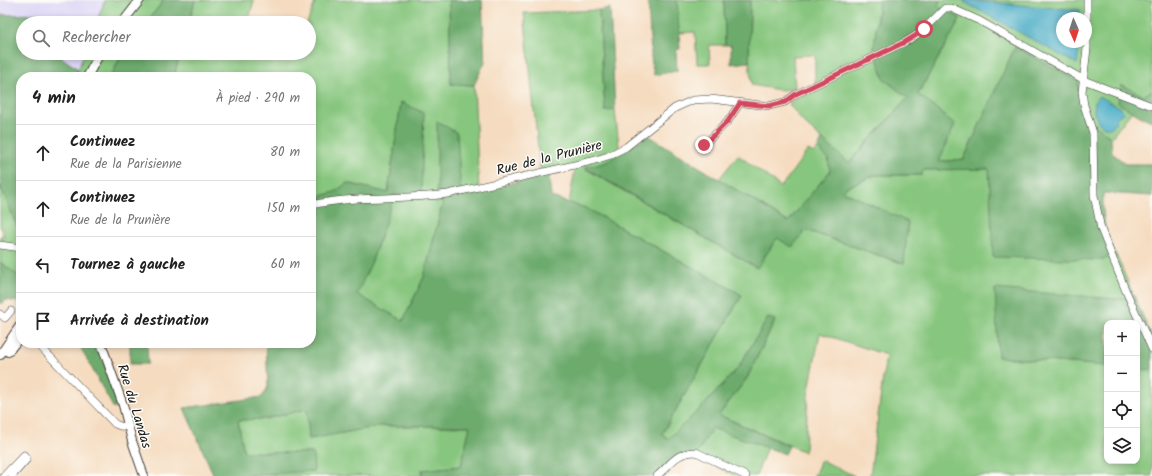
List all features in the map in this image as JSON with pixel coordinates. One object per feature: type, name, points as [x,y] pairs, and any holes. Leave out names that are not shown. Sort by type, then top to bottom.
[{"type":"street","points":[[127,16],[140,0]]},
{"type":"street","points":[[1087,0],[1087,48],[1082,92],[1084,105],[1093,133],[1094,195],[1101,229],[1125,289],[1152,349]]},
{"type":"street","name":"Rue de la Prunière","points":[[316,204],[333,200],[425,197],[448,194],[592,161],[608,156],[626,147],[675,108],[693,100],[711,100],[769,106],[785,102],[796,94],[915,36],[945,8],[951,8],[980,21],[1083,78],[1152,106]]},
{"type":"street","points":[[88,72],[95,60]]},
{"type":"street","points":[[704,145],[728,121],[740,103]]},
{"type":"street","points":[[0,246],[16,248]]},
{"type":"street","points":[[10,247],[16,250]]},
{"type":"street","points":[[0,314],[5,318],[11,311]]},
{"type":"street","points":[[0,355],[16,331]]},
{"type":"street","points":[[0,360],[16,342]]},
{"type":"street","points":[[42,348],[115,424],[128,427]]},
{"type":"street","name":"Rue du Landas","points":[[103,348],[123,405],[128,427],[144,476]]},
{"type":"street","points":[[657,476],[678,456],[687,452],[696,452],[746,476]]},
{"type":"street","points":[[4,476],[24,455],[27,459],[12,476]]},
{"type":"shaded area","points":[[0,0],[105,0],[99,16],[41,16],[41,14],[0,15]]},
{"type":"shaded area","points":[[65,60],[81,60],[78,69]]},
{"type":"green space","points":[[105,0],[164,0],[151,16],[99,16]]},
{"type":"green space","points":[[164,0],[195,0],[191,16],[151,16]]},
{"type":"green space","points":[[195,0],[254,0],[250,16],[191,16]]},
{"type":"green space","points":[[316,0],[449,0],[451,84],[474,85],[479,190],[437,192],[437,202],[443,202],[424,277],[403,321],[356,294],[372,261],[393,195],[424,113],[401,102],[388,193],[347,183],[335,192],[316,198],[316,72],[175,72],[178,60],[316,60],[316,16],[310,16]]},
{"type":"green space","points":[[449,0],[482,0],[485,62],[474,85],[451,84]]},
{"type":"green space","points":[[648,0],[677,0],[680,49],[676,50],[677,71],[654,75],[651,57]]},
{"type":"green space","points":[[677,0],[724,0],[725,45],[709,45],[710,64],[697,64],[695,32],[679,33]]},
{"type":"green space","points":[[724,0],[750,0],[749,62],[731,64],[731,45],[725,45]]},
{"type":"green space","points":[[750,0],[879,0],[874,49],[884,79],[908,98],[848,163],[802,121],[789,104],[802,95],[815,89],[815,55],[793,56],[795,89],[779,90],[752,85],[749,62]]},
{"type":"green space","points":[[879,0],[941,0],[937,6],[960,18],[918,94],[955,124],[939,162],[964,159],[1015,47],[1078,81],[1079,98],[1083,115],[1111,138],[1112,153],[1126,164],[1152,164],[1152,196],[1103,193],[1103,211],[1106,234],[1117,257],[1096,260],[993,257],[989,169],[923,170],[922,175],[875,175],[845,188],[843,191],[908,222],[904,264],[806,230],[792,247],[777,238],[757,268],[584,167],[605,163],[648,135],[788,222],[830,171],[828,159],[818,148],[822,139],[849,163],[908,98],[884,79],[874,49]]},
{"type":"green space","points":[[941,0],[1152,0],[1152,90],[1144,96],[1121,86],[1118,103],[1132,111],[1111,138],[1083,115],[1079,98],[1078,81],[1015,47],[964,159],[938,162],[918,94],[960,18],[937,6]]},
{"type":"green space","points":[[610,8],[615,110],[605,111],[599,10]]},
{"type":"green space","points":[[599,10],[605,111],[615,110],[620,154],[605,163],[584,168],[757,268],[777,238],[805,230],[904,264],[907,222],[843,191],[845,188],[875,175],[921,175],[922,170],[989,169],[1096,260],[1117,257],[1134,296],[1117,299],[998,357],[1104,366],[1104,464],[1140,464],[1140,369],[1152,370],[1152,476],[870,476],[886,355],[820,333],[808,395],[805,452],[719,415],[747,378],[775,321],[768,318],[738,368],[705,404],[669,439],[662,434],[742,295],[586,208],[569,203],[575,169],[541,177],[524,13]]},
{"type":"green space","points":[[41,14],[41,16],[16,16],[16,60],[65,60],[78,69],[77,72],[16,72],[16,224],[0,185],[0,15]]},
{"type":"green space","points":[[82,60],[119,60],[113,72],[78,72]]},
{"type":"green space","points":[[119,60],[178,60],[175,72],[113,72]]},
{"type":"green space","points":[[1121,85],[1144,96],[1152,90],[1152,121],[1118,103]]},
{"type":"green space","points":[[401,102],[424,113],[421,194],[393,195],[392,203],[372,261],[357,294],[403,321],[424,277],[443,202],[436,202],[437,121],[457,133],[461,194],[549,175],[551,197],[586,208],[742,295],[662,434],[668,439],[705,404],[738,368],[768,318],[775,320],[747,378],[719,415],[789,446],[785,454],[712,428],[696,456],[690,456],[682,459],[666,476],[422,476],[422,470],[461,466],[470,426],[381,426],[309,439],[307,409],[265,419],[238,420],[244,452],[313,453],[314,471],[248,476],[214,476],[184,408],[262,397],[268,387],[266,348],[316,348],[316,198],[335,192],[347,183],[388,193]]},
{"type":"green space","points":[[818,148],[828,159],[830,171],[788,222],[719,179],[738,155],[781,187],[808,150],[814,153]]},
{"type":"green space","points":[[0,185],[16,224],[16,274],[0,262],[0,236],[4,236],[0,226]]},
{"type":"green space","points":[[0,262],[16,274],[16,302],[6,300],[0,304]]},
{"type":"green space","points":[[995,289],[1117,299],[1134,296],[1152,337],[1152,370],[1140,369],[1140,320],[1104,320],[1104,366],[998,357]]},
{"type":"green space","points":[[81,348],[98,348],[121,407],[114,409]]},
{"type":"green space","points":[[130,348],[147,348],[148,364],[130,364]]},
{"type":"green space","points":[[307,409],[309,439],[381,426],[470,426],[461,466],[422,470],[422,476],[248,476],[312,453],[244,452],[238,420],[265,419]]},
{"type":"green space","points":[[712,427],[767,447],[756,476],[735,476],[696,456]]},
{"type":"green space","points":[[821,460],[855,476],[814,476]]},
{"type":"water","points":[[964,0],[1080,10],[1080,12],[1056,12],[1056,48],[1079,48],[1077,64],[964,2]]},
{"type":"water","points":[[1099,96],[1121,108],[1124,112],[1117,117],[1111,128],[1104,127],[1098,122],[1094,112],[1095,101]]},
{"type":"route","points":[[704,145],[711,140],[728,121],[740,103],[769,106],[785,102],[796,94],[905,42],[924,29]]}]
